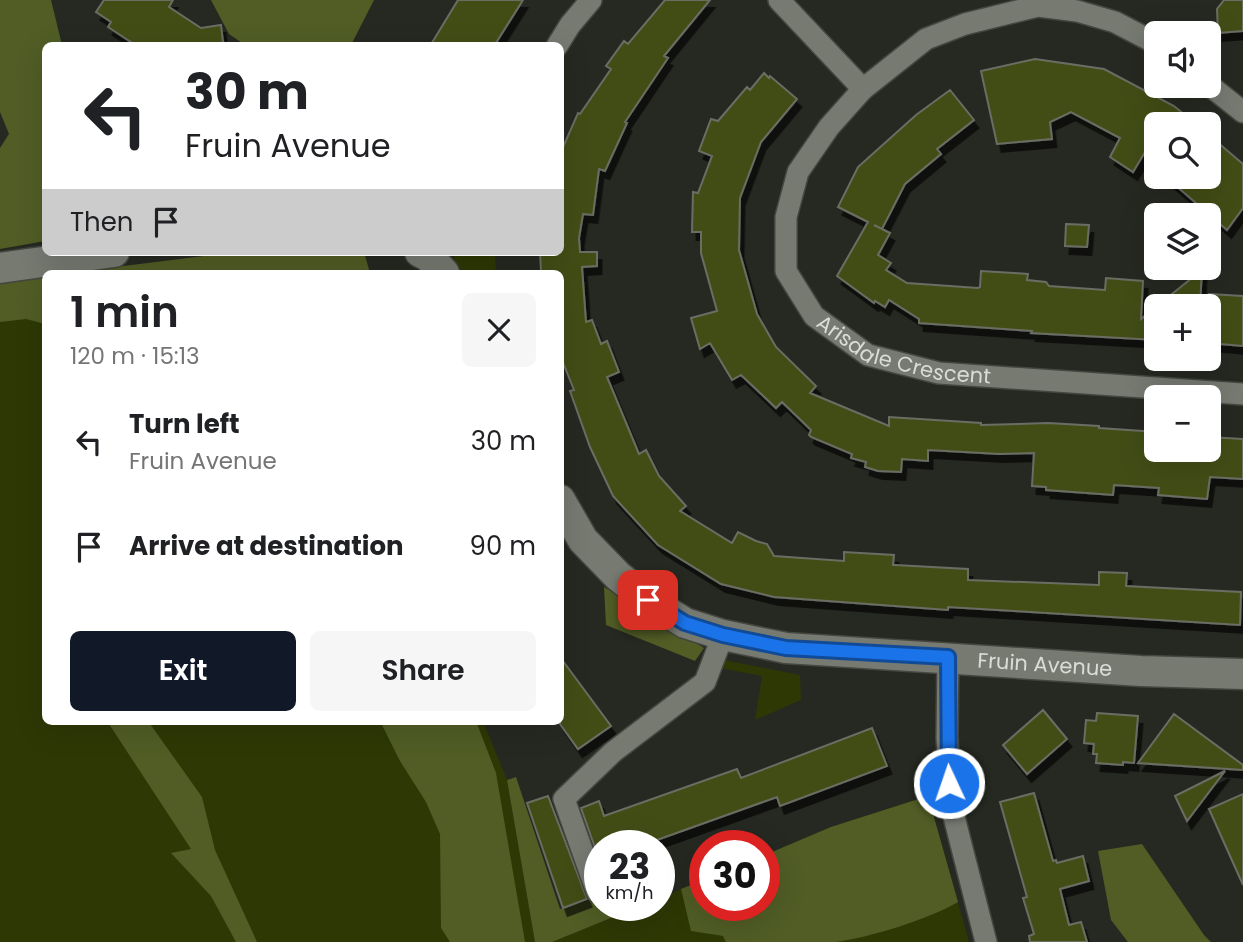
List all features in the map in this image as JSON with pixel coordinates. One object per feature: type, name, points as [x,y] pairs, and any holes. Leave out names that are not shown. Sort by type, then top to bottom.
[{"type":"street","points":[[560,42],[592,0]]},
{"type":"street","points":[[779,0],[863,89]]},
{"type":"street","name":"Arisdale Crescent","points":[[1144,37],[1115,22],[1038,3],[965,24],[926,39],[863,89],[829,127],[798,172],[786,217],[786,271],[814,316],[868,355],[939,373],[1243,394]]},
{"type":"street","points":[[1221,93],[1241,107]]},
{"type":"street","points":[[0,268],[86,256]]},
{"type":"street","name":"Fruin Avenue","points":[[564,507],[583,540],[618,576],[648,600],[685,623],[723,635],[786,648],[1141,671],[1243,674]]},
{"type":"street","points":[[584,855],[564,799],[612,752],[705,682],[723,635]]},
{"type":"street","points":[[948,657],[947,738],[951,805],[986,942]]},
{"type":"green space","points":[[0,0],[51,0],[61,42],[42,42],[42,242],[0,249],[0,148],[9,134],[0,112]]},
{"type":"green space","points":[[211,0],[374,0],[353,42],[241,42],[229,34]]},
{"type":"green space","points":[[204,256],[365,256],[369,270],[91,270]]},
{"type":"green space","points":[[454,256],[495,256],[496,270],[459,270],[455,265]]},
{"type":"green space","points":[[42,276],[42,725],[485,725],[507,780],[535,942],[0,942],[0,281]]},
{"type":"green space","points":[[42,276],[42,323],[26,319],[0,322],[0,281]]},
{"type":"green space","points":[[604,587],[704,648],[695,661],[606,625]]},
{"type":"green space","points":[[724,660],[800,675],[801,700],[755,720],[762,676],[720,668]]},
{"type":"green space","points":[[110,725],[151,725],[202,797],[215,850],[257,942],[236,942],[211,896],[171,853],[191,849]]},
{"type":"green space","points":[[382,725],[478,725],[496,773],[525,942],[450,942],[441,928],[440,834],[426,802],[400,761]]},
{"type":"green space","points":[[516,777],[560,909],[584,902],[584,921],[604,921],[552,942],[535,942],[507,780]]},
{"type":"green space","points":[[928,796],[969,942],[552,942],[604,921],[675,921],[675,892],[689,886],[689,921],[780,921],[780,849],[831,827]]},
{"type":"green space","points":[[928,796],[958,902],[898,927],[835,942],[726,942],[723,936],[691,931],[681,889],[689,886],[689,921],[780,921],[780,849],[831,827]]},
{"type":"green space","points":[[1142,844],[1211,942],[1128,942],[1111,920],[1098,851]]},
{"type":"building","points":[[104,0],[173,0],[169,7],[201,28],[221,25],[223,42],[131,42],[108,27],[111,22],[96,12]]},
{"type":"building","points":[[458,0],[523,0],[497,42],[432,42]]},
{"type":"building","points":[[665,0],[710,0],[664,56],[668,58],[625,122],[627,123],[605,171],[599,169],[593,215],[583,214],[579,238],[580,252],[597,252],[597,266],[582,267],[586,322],[592,320],[601,344],[607,341],[619,372],[607,377],[639,454],[646,450],[659,476],[686,506],[680,511],[732,543],[738,532],[767,544],[774,556],[844,561],[844,552],[894,555],[893,565],[968,569],[968,580],[1099,585],[1099,572],[1127,573],[1126,586],[1241,592],[1240,625],[948,607],[948,610],[774,597],[721,584],[658,545],[613,496],[590,447],[570,391],[574,390],[564,365],[564,270],[541,270],[540,256],[564,256],[564,145],[578,113],[580,114],[611,69],[606,66],[624,41],[628,44]]},
{"type":"building","points":[[1224,0],[1243,0],[1243,31],[1221,33],[1217,9]]},
{"type":"building","points":[[1035,59],[1104,69],[1144,90],[1144,98],[1159,98],[1181,112],[1144,112],[1144,154],[1133,172],[1110,157],[1120,138],[1071,112],[1050,122],[1052,139],[997,144],[981,71]]},
{"type":"building","points":[[764,73],[797,99],[761,142],[740,198],[739,250],[757,314],[776,347],[816,386],[810,393],[889,426],[889,417],[981,425],[1048,423],[1144,431],[1144,462],[1221,462],[1221,438],[1243,439],[1243,479],[1210,477],[1207,499],[1158,495],[1159,488],[1114,485],[1113,495],[1046,490],[1046,487],[1032,486],[1034,453],[928,450],[928,461],[902,459],[901,472],[878,471],[865,467],[866,462],[851,458],[852,454],[811,437],[811,430],[782,402],[776,408],[741,375],[732,380],[710,343],[700,349],[691,318],[717,311],[701,253],[701,232],[692,232],[693,192],[698,193],[712,156],[699,151],[711,119],[718,121],[747,87],[750,90]]},
{"type":"building","points":[[950,90],[974,120],[937,149],[941,154],[905,184],[882,229],[890,233],[878,255],[891,263],[886,270],[907,283],[978,288],[981,271],[1028,274],[1027,280],[1046,282],[1049,286],[1105,290],[1106,278],[1143,281],[1141,319],[1144,317],[1144,339],[919,323],[919,319],[889,300],[885,307],[875,301],[874,303],[837,276],[868,222],[838,207],[858,167],[916,115]]},
{"type":"building","points":[[1221,145],[1243,164],[1243,208],[1227,230],[1221,225],[1221,203],[1196,203],[1180,189],[1221,189]]},
{"type":"building","points":[[1066,224],[1089,225],[1087,247],[1065,246]]},
{"type":"building","points":[[1190,280],[1201,280],[1201,294],[1172,294]]},
{"type":"building","points":[[1221,295],[1243,296],[1243,346],[1221,344]]},
{"type":"building","points":[[564,662],[611,726],[578,749],[561,725],[564,725]]},
{"type":"building","points":[[1043,710],[1067,739],[1027,774],[1003,745]]},
{"type":"building","points":[[1097,713],[1138,716],[1134,763],[1096,763],[1094,744],[1084,743],[1086,720],[1096,721]]},
{"type":"building","points":[[1174,714],[1243,765],[1243,770],[1138,763]]},
{"type":"building","points":[[872,728],[887,766],[780,806],[777,797],[675,834],[675,830],[589,830],[581,808],[599,801],[604,816],[737,769],[741,778]]},
{"type":"building","points":[[1225,771],[1187,821],[1175,796]]},
{"type":"building","points":[[1034,793],[1053,861],[1056,860],[1057,863],[1083,856],[1089,881],[1060,889],[1069,925],[1081,922],[1087,942],[1030,942],[1029,936],[1034,934],[1023,898],[1027,897],[1000,802]]},
{"type":"building","points":[[1243,794],[1243,885],[1209,809]]},
{"type":"building","points":[[548,796],[584,891],[584,900],[563,908],[527,803]]},
{"type":"route","points":[[648,600],[685,623],[723,635],[786,648],[948,657],[949,783]]}]
